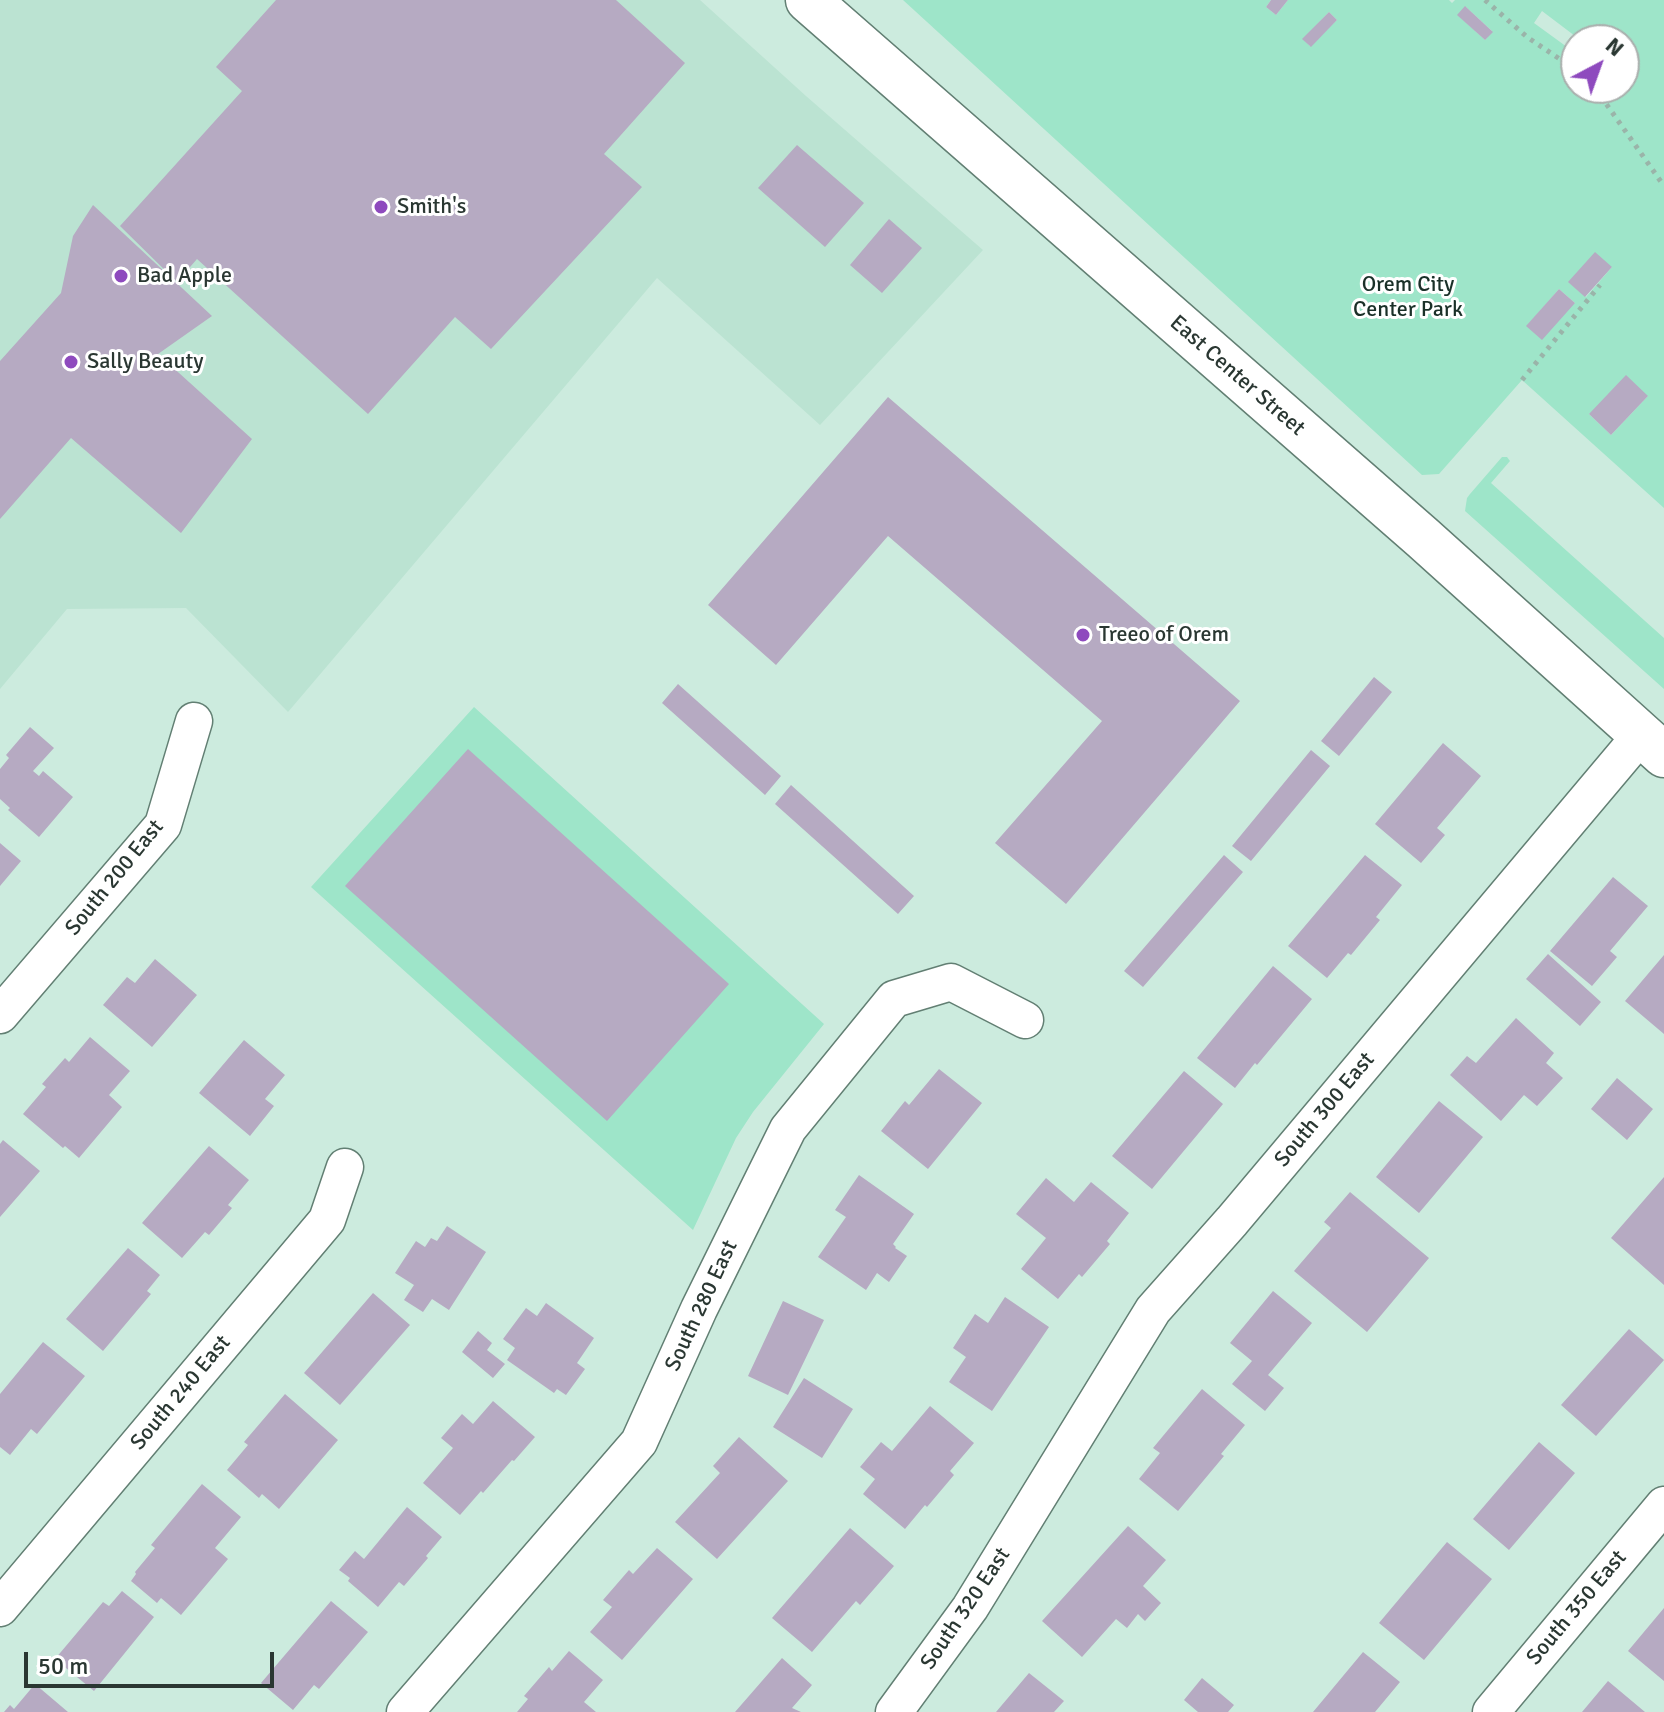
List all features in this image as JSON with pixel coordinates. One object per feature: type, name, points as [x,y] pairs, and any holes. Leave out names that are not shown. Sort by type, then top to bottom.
[{"type":"main road","name":"East Center Street","points":[[808,0],[1423,538],[1653,745]]},
{"type":"street","name":"South 200 East","points":[[0,1015],[163,825],[194,721]]},
{"type":"street","name":"South 300 East","points":[[1034,1503],[1153,1310],[1653,745]]},
{"type":"street","name":"South 280 East","points":[[405,1712],[639,1442],[699,1309],[788,1129],[894,999],[951,982],[1025,1020]]},
{"type":"street","name":"South 240 East","points":[[0,1608],[327,1220],[345,1167]]},
{"type":"street","name":"South 320 East","points":[[894,1712],[970,1608],[1034,1503]]},
{"type":"street","name":"South 350 East","points":[[1491,1712],[1664,1505]]},
{"type":"path","points":[[1485,0],[1527,37],[1560,59]]},
{"type":"path","points":[[1606,104],[1664,186]]},
{"type":"path","points":[[1522,380],[1600,285]]},
{"type":"shaded area","points":[[0,0],[700,0],[983,250],[820,425],[657,278],[288,712],[186,608],[67,609],[0,689]]},
{"type":"green space","name":"Orem City Center Park","points":[[903,0],[1271,0],[1266,7],[1276,15],[1288,0],[1449,0],[1452,3],[1455,0],[1664,0],[1664,508],[1522,380],[1439,474],[1422,475]],"holes":[[[1466,7],[1492,31],[1485,40],[1458,15]],[[1329,12],[1337,20],[1310,46],[1303,39]],[[1612,267],[1586,297],[1569,282]],[[1559,289],[1575,303],[1527,326]],[[1648,396],[1611,435],[1589,414]]]},
{"type":"green space","points":[[1502,457],[1510,461],[1491,483],[1664,638],[1664,689],[1465,511],[1467,498]]},
{"type":"green space","points":[[474,707],[824,1024],[753,1112],[736,1138],[693,1230],[311,887]]},
{"type":"building","name":"Smith's","points":[[276,0],[616,0],[685,63],[604,154],[642,187],[491,349],[455,317],[368,414],[197,259],[177,282],[120,226],[242,91],[216,67]]},
{"type":"building","points":[[1271,0],[1288,0],[1276,15],[1266,7]]},
{"type":"building","points":[[1465,6],[1493,32],[1485,40],[1457,15]]},
{"type":"building","points":[[1329,12],[1337,20],[1311,47],[1302,39]]},
{"type":"building","points":[[797,145],[864,203],[825,247],[758,188]]},
{"type":"building","points":[[93,205],[212,316],[158,354],[252,439],[181,533],[71,438],[0,519],[0,361],[61,293],[73,236]]},
{"type":"building","points":[[889,219],[922,248],[882,293],[850,265]]},
{"type":"building","points":[[1595,252],[1612,267],[1585,297],[1568,282]]},
{"type":"building","points":[[1559,289],[1575,303],[1542,340],[1526,326]]},
{"type":"building","points":[[1626,375],[1648,396],[1611,435],[1589,414]]},
{"type":"building","name":"Treeo of Orem","points":[[888,397],[1240,701],[1066,904],[995,843],[1102,721],[888,536],[776,665],[708,605]]},
{"type":"building","points":[[1374,677],[1392,692],[1339,756],[1321,741]]},
{"type":"building","points":[[678,684],[781,776],[765,795],[662,703]]},
{"type":"building","points":[[30,727],[54,748],[33,771],[39,776],[43,771],[73,797],[39,837],[0,799],[0,769],[9,758],[6,755]]},
{"type":"building","points":[[1443,743],[1481,776],[1437,828],[1445,835],[1421,863],[1375,824]]},
{"type":"building","points":[[468,749],[729,984],[607,1121],[345,886]]},
{"type":"building","points":[[1311,750],[1330,766],[1251,861],[1232,846]]},
{"type":"building","points":[[791,785],[914,896],[898,914],[775,804]]},
{"type":"building","points":[[0,843],[21,861],[0,886]]},
{"type":"building","points":[[1224,855],[1243,872],[1143,987],[1124,971]]},
{"type":"building","points":[[1365,855],[1402,885],[1376,917],[1380,920],[1327,978],[1288,946]]},
{"type":"building","points":[[1613,877],[1648,906],[1610,951],[1617,957],[1592,986],[1550,951]]},
{"type":"building","points":[[1548,954],[1601,1002],[1580,1026],[1526,979]]},
{"type":"building","points":[[1664,955],[1664,1034],[1625,1001]]},
{"type":"building","points":[[155,959],[197,995],[152,1047],[103,1005],[127,977],[135,983]]},
{"type":"building","points":[[1273,966],[1312,999],[1235,1088],[1197,1058]]},
{"type":"building","points":[[1516,1018],[1554,1053],[1546,1063],[1563,1078],[1537,1106],[1524,1095],[1501,1121],[1450,1075],[1467,1056],[1476,1063]]},
{"type":"building","points":[[90,1037],[130,1071],[109,1095],[122,1107],[79,1158],[23,1114],[46,1087],[42,1084],[65,1058],[69,1062]]},
{"type":"building","points":[[244,1040],[285,1075],[265,1099],[274,1106],[250,1136],[199,1093]]},
{"type":"building","points":[[939,1069],[982,1103],[928,1169],[881,1131],[905,1101],[909,1105]]},
{"type":"building","points":[[1184,1071],[1223,1104],[1152,1189],[1112,1156]]},
{"type":"building","points":[[1617,1078],[1653,1109],[1627,1140],[1591,1109]]},
{"type":"building","points":[[1439,1101],[1483,1137],[1419,1213],[1376,1177]]},
{"type":"building","points":[[3,1140],[40,1171],[0,1217],[0,1144]]},
{"type":"building","points":[[209,1146],[249,1180],[228,1205],[232,1208],[209,1235],[205,1232],[182,1258],[142,1223]]},
{"type":"building","points":[[859,1175],[914,1214],[893,1244],[907,1256],[889,1282],[877,1273],[866,1290],[818,1257],[846,1217],[835,1210]]},
{"type":"building","points":[[1664,1177],[1664,1285],[1611,1238]]},
{"type":"building","points":[[1046,1178],[1074,1202],[1091,1182],[1129,1213],[1107,1241],[1110,1244],[1058,1299],[1021,1269],[1046,1238],[1016,1214]]},
{"type":"building","points":[[1350,1192],[1429,1258],[1367,1332],[1294,1271],[1331,1228],[1324,1222]]},
{"type":"building","points":[[447,1226],[486,1252],[449,1310],[432,1299],[423,1312],[404,1300],[414,1285],[395,1273],[416,1241],[425,1247],[431,1238],[437,1241]]},
{"type":"building","points":[[128,1248],[160,1275],[147,1291],[151,1294],[103,1351],[66,1319]]},
{"type":"building","points":[[1273,1291],[1312,1323],[1268,1375],[1284,1388],[1265,1411],[1232,1384],[1252,1361],[1230,1343]]},
{"type":"building","points":[[373,1293],[410,1325],[340,1405],[304,1373]]},
{"type":"building","points":[[1005,1297],[1049,1327],[992,1411],[949,1382],[966,1357],[953,1348],[975,1314],[988,1323]]},
{"type":"building","points":[[783,1301],[824,1320],[788,1395],[748,1376]]},
{"type":"building","points":[[546,1303],[594,1338],[577,1363],[585,1369],[566,1395],[557,1389],[554,1393],[507,1360],[515,1348],[503,1339],[526,1308],[537,1316]]},
{"type":"building","points":[[1629,1329],[1664,1360],[1596,1436],[1561,1405]]},
{"type":"building","points":[[478,1331],[492,1343],[487,1350],[505,1364],[493,1378],[462,1352]]},
{"type":"building","points":[[43,1342],[85,1376],[37,1434],[31,1429],[10,1455],[0,1447],[0,1394]]},
{"type":"building","points":[[804,1378],[853,1409],[822,1458],[773,1427]]},
{"type":"building","points":[[1202,1389],[1245,1425],[1221,1454],[1224,1456],[1178,1511],[1139,1479],[1160,1453],[1153,1448]]},
{"type":"building","points":[[285,1394],[338,1440],[279,1509],[262,1494],[259,1498],[227,1470],[248,1445],[244,1442]]},
{"type":"building","points":[[493,1401],[535,1437],[460,1515],[423,1483],[453,1448],[441,1438],[462,1414],[473,1424]]},
{"type":"building","points":[[930,1406],[974,1443],[950,1471],[954,1475],[905,1529],[863,1494],[875,1479],[860,1467],[881,1442],[892,1451]]},
{"type":"building","points":[[739,1437],[788,1481],[717,1559],[675,1522],[720,1473],[713,1466]]},
{"type":"building","points":[[1539,1442],[1575,1473],[1509,1550],[1473,1519]]},
{"type":"building","points":[[202,1484],[241,1517],[215,1548],[228,1559],[181,1615],[161,1598],[157,1603],[131,1581],[155,1548],[151,1545]]},
{"type":"building","points":[[407,1507],[442,1537],[404,1586],[399,1582],[378,1607],[339,1570],[355,1551],[364,1559]]},
{"type":"building","points":[[1128,1526],[1166,1560],[1143,1586],[1161,1603],[1145,1621],[1138,1614],[1127,1628],[1116,1619],[1082,1657],[1042,1621]]},
{"type":"building","points":[[850,1528],[894,1566],[860,1605],[856,1601],[812,1652],[772,1618]]},
{"type":"building","points":[[1447,1542],[1492,1579],[1424,1660],[1379,1623]]},
{"type":"building","points":[[657,1548],[693,1579],[622,1660],[590,1632],[612,1607],[603,1600],[629,1570],[633,1574]]},
{"type":"building","points":[[122,1591],[154,1617],[94,1691],[55,1659],[103,1602],[109,1606]]},
{"type":"building","points":[[331,1601],[368,1632],[319,1689],[314,1685],[293,1710],[261,1683]]},
{"type":"building","points":[[1664,1608],[1664,1681],[1628,1651]]},
{"type":"building","points":[[569,1651],[603,1680],[584,1702],[596,1712],[517,1712],[528,1699],[524,1696],[549,1667],[552,1671]]},
{"type":"building","points":[[1363,1652],[1400,1682],[1375,1712],[1313,1712]]},
{"type":"building","points":[[782,1658],[812,1685],[792,1708],[801,1712],[735,1712]]},
{"type":"building","points":[[1029,1673],[1064,1701],[1054,1712],[996,1712]]},
{"type":"building","points":[[1202,1678],[1234,1705],[1228,1712],[1198,1712],[1184,1700]]},
{"type":"building","points":[[1608,1681],[1645,1712],[1582,1712]]},
{"type":"building","points":[[35,1684],[68,1712],[4,1712],[10,1705],[14,1709]]},
{"type":"place","name":"Smith's","points":[[381,207]]},
{"type":"place","name":"Bad Apple","points":[[121,276]]},
{"type":"place","name":"Sally Beauty","points":[[71,362]]},
{"type":"place","name":"Treeo of Orem","points":[[1083,635]]}]
